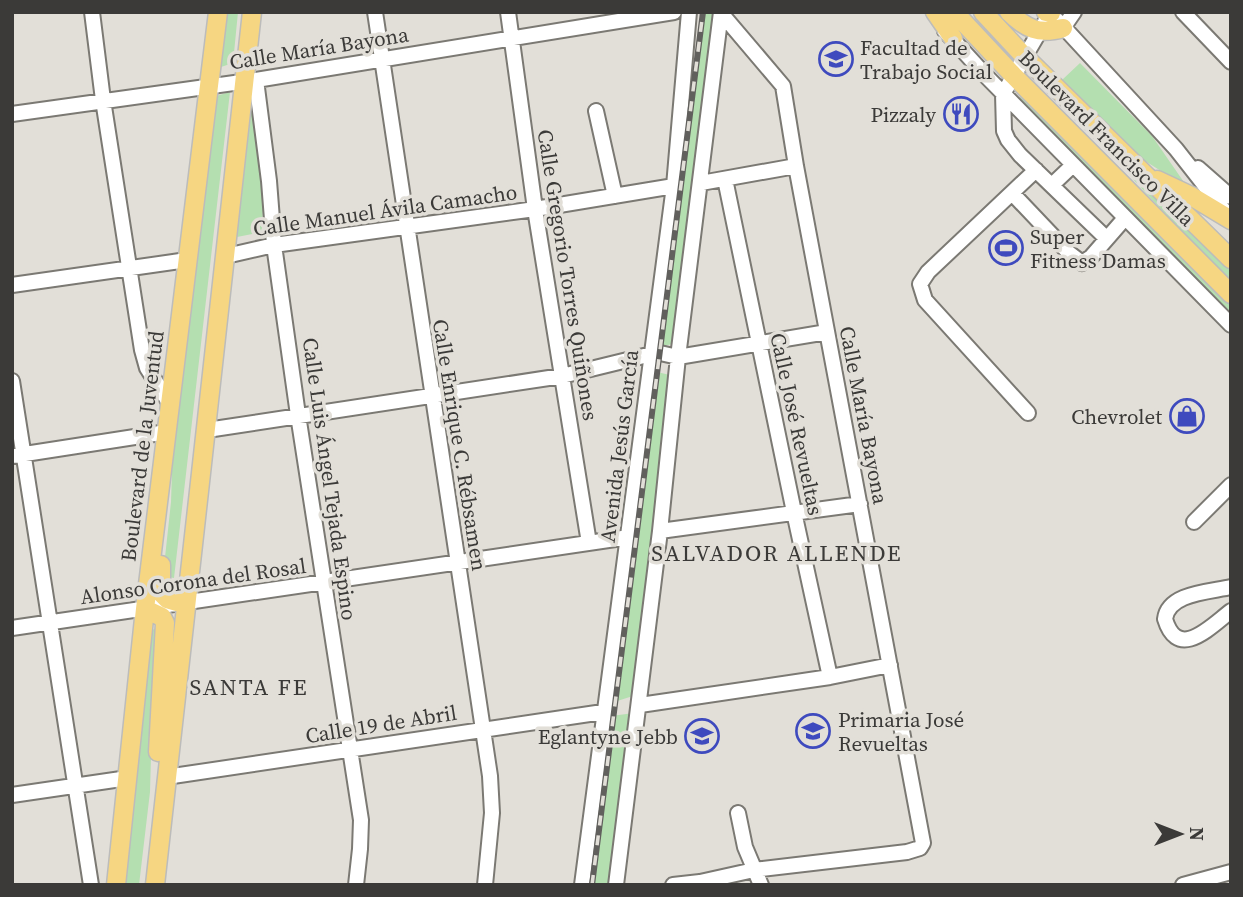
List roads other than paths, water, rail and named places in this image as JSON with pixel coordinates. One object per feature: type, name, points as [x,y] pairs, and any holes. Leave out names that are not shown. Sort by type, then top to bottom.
[{"type":"main road","name":"Boulevard de la Juventud","points":[[116,885],[145,609],[218,12]]},
{"type":"main road","points":[[155,885],[184,604],[250,80],[252,12]]},
{"type":"main road","points":[[935,12],[953,38]]},
{"type":"main road","name":"Boulevard Francisco Villa","points":[[954,12],[1231,294]]},
{"type":"main road","name":"Boulevard Francisco Villa","points":[[983,12],[1024,56],[1231,258]]},
{"type":"main road","points":[[1009,12],[1024,26],[1038,32],[1063,28]]},
{"type":"main road","points":[[1146,176],[1191,196],[1231,219]]},
{"type":"main road","points":[[162,475],[167,496],[159,582],[161,593],[167,599],[184,604]]},
{"type":"main road","points":[[145,609],[162,617],[165,624],[158,752],[167,772]]},
{"type":"street","points":[[92,12],[142,350],[147,368],[170,404]]},
{"type":"street","name":"Calle Enrique C. Rébsamen","points":[[375,12],[484,730],[492,813],[485,885]]},
{"type":"street","name":"Calle Gregorio Torres Quiñones","points":[[508,12],[535,209],[589,543]]},
{"type":"street","name":"Calle María Bayona","points":[[12,114],[250,80],[674,12]]},
{"type":"street","name":"Avenida Jesús García","points":[[582,885],[674,186],[689,12]]},
{"type":"street","name":"Boulevard Francisco Villa","points":[[927,12],[1003,94],[1231,325]]},
{"type":"street","points":[[1050,12],[1003,94],[1003,121],[1008,140],[1106,238]]},
{"type":"street","name":"Boulevard Francisco Villa","points":[[1050,12],[1176,149],[1231,219]]},
{"type":"street","points":[[1063,28],[1074,12]]},
{"type":"street","points":[[1182,12],[1231,62]]},
{"type":"street","points":[[616,885],[640,705],[678,357],[721,13]]},
{"type":"street","name":"Calle María Bayona","points":[[721,13],[783,86],[922,846],[907,852],[754,870]]},
{"type":"street","name":"Calle Luis Ángel Tejada Espino","points":[[250,80],[269,181],[274,245],[298,415],[361,820],[356,885]]},
{"type":"street","points":[[596,111],[615,196]]},
{"type":"street","name":"Boulevard Francisco Villa","points":[[1176,149],[1231,197]]},
{"type":"street","points":[[1053,184],[1073,165]]},
{"type":"street","points":[[701,183],[796,166]]},
{"type":"street","points":[[1028,412],[925,300],[920,289],[928,272],[1037,170]]},
{"type":"street","name":"Calle José Revueltas","points":[[726,179],[830,677]]},
{"type":"street","name":"Calle Manuel Ávila Camacho","points":[[226,256],[274,245],[535,209],[674,186]]},
{"type":"street","points":[[1012,193],[1079,262],[1086,261],[1125,218]]},
{"type":"street","points":[[12,285],[187,260]]},
{"type":"street","points":[[207,430],[562,376],[652,354],[678,357],[759,341],[827,332]]},
{"type":"street","points":[[12,381],[18,455],[50,623],[91,885]]},
{"type":"street","points":[[18,455],[167,432]]},
{"type":"street","points":[[1194,522],[1231,485]]},
{"type":"street","points":[[660,531],[860,504]]},
{"type":"street","name":"Alonso Corona del Rosal","points":[[12,628],[629,537]]},
{"type":"street","points":[[1231,587],[1175,602],[1169,607],[1165,620],[1172,634],[1185,640],[1191,639],[1231,611]]},
{"type":"street","points":[[640,705],[830,677],[890,665]]},
{"type":"street","name":"Calle 19 de Abril","points":[[167,772],[350,750],[603,712]]},
{"type":"street","points":[[12,796],[128,778]]},
{"type":"street","points":[[738,813],[745,847],[761,885]]},
{"type":"street","points":[[673,885],[754,870]]},
{"type":"street","points":[[1183,885],[1231,872]]},
{"type":"railway","points":[[592,885],[703,12]]},
{"type":"place","name":"Facultad de Trabajo Social","points":[[836,59]]},
{"type":"place","name":"Pizzaly","points":[[961,114]]},
{"type":"place","name":"Super Fitness Damas","points":[[1006,248]]},
{"type":"place","name":"Chevrolet","points":[[1187,416]]},
{"type":"place","name":"Primaria José Revueltas","points":[[813,731]]},
{"type":"place","name":"Eglantyne Jebb","points":[[702,736]]},
{"type":"district","name":"SALVADOR ALLENDE","points":[[777,553]]},
{"type":"district","name":"SANTA FE","points":[[249,687]]}]
